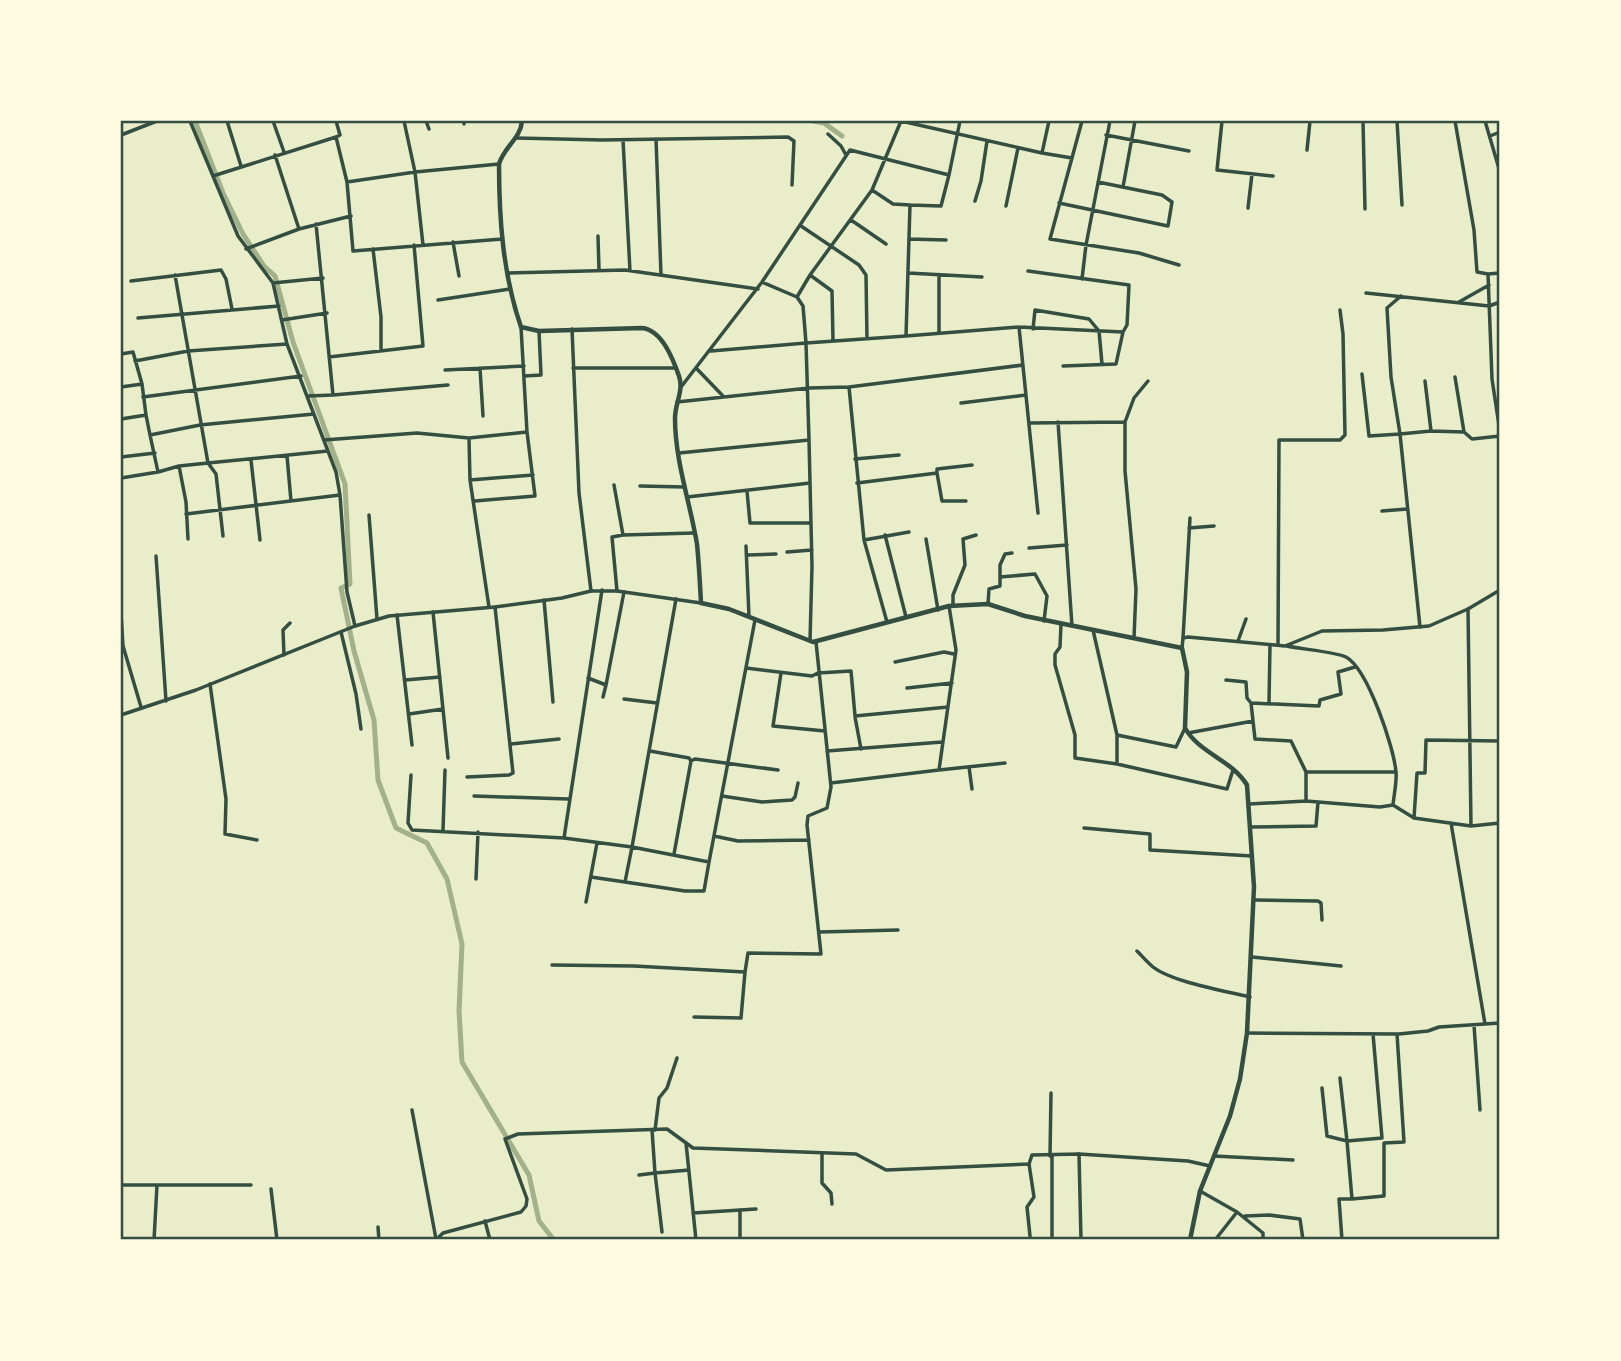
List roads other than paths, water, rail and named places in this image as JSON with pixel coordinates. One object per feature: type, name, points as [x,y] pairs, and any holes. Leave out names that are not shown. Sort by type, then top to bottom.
[{"type":"main road","points":[[522,121],[522,130],[503,154],[499,164],[502,239],[510,289],[521,327],[538,331],[649,329],[663,343],[681,387],[675,418],[694,533],[701,603],[729,609],[813,641],[951,606],[988,604],[1044,621],[1182,648],[1186,671],[1186,731],[1247,785],[1254,900],[1248,1032],[1240,1079],[1230,1116],[1200,1191],[1190,1240]]},
{"type":"street","points":[[121,135],[157,121]]},
{"type":"street","points":[[190,121],[246,249],[273,283],[287,344],[336,472],[347,592],[355,626]]},
{"type":"street","points":[[227,121],[241,166]]},
{"type":"street","points":[[274,121],[284,152]]},
{"type":"street","points":[[213,176],[336,137],[340,135],[336,121]]},
{"type":"street","points":[[404,121],[415,172],[423,245]]},
{"type":"street","points":[[426,121],[429,129]]},
{"type":"street","points":[[797,297],[872,190],[901,121],[1072,158]]},
{"type":"street","points":[[872,190],[893,204],[941,206],[960,121]]},
{"type":"street","points":[[1042,153],[1049,121]]},
{"type":"street","points":[[1082,121],[1049,239],[1139,253],[1179,265]]},
{"type":"street","points":[[1082,279],[1110,121]]},
{"type":"street","points":[[1123,187],[1135,121]]},
{"type":"street","points":[[1222,121],[1217,170],[1273,176]]},
{"type":"street","points":[[1307,150],[1310,121]]},
{"type":"street","points":[[1363,121],[1365,209]]},
{"type":"street","points":[[1397,121],[1402,205]]},
{"type":"street","points":[[1455,121],[1474,230],[1477,272],[1500,273]]},
{"type":"street","points":[[1485,121],[1500,173]]},
{"type":"street","points":[[1490,136],[1500,132]]},
{"type":"street","points":[[828,134],[846,155]]},
{"type":"street","points":[[1106,135],[1189,151]]},
{"type":"street","points":[[336,137],[347,182],[353,251],[502,239]]},
{"type":"street","points":[[516,138],[792,138],[792,185]]},
{"type":"street","points":[[656,139],[661,275]]},
{"type":"street","points":[[623,140],[630,271]]},
{"type":"street","points":[[975,201],[987,141]]},
{"type":"street","points":[[1006,206],[1018,148]]},
{"type":"street","points":[[681,387],[758,289],[850,150],[948,175]]},
{"type":"street","points":[[275,155],[299,229]]},
{"type":"street","points":[[347,182],[499,164]]},
{"type":"street","points":[[1248,208],[1252,174]]},
{"type":"street","points":[[1059,203],[1168,226],[1172,202],[1163,195],[1098,182]]},
{"type":"street","points":[[906,336],[910,205]]},
{"type":"street","points":[[246,249],[299,229],[351,216]]},
{"type":"street","points":[[851,220],[886,244]]},
{"type":"street","points":[[317,224],[333,395]]},
{"type":"street","points":[[802,226],[859,265],[866,275],[867,340]]},
{"type":"street","points":[[598,236],[598,270]]},
{"type":"street","points":[[909,239],[946,240]]},
{"type":"street","points":[[453,242],[458,276]]},
{"type":"street","points":[[329,357],[423,346],[414,245]]},
{"type":"street","points":[[373,249],[382,317],[381,351]]},
{"type":"street","points":[[131,281],[221,270],[226,279],[232,309]]},
{"type":"street","points":[[508,273],[630,271],[758,289]]},
{"type":"street","points":[[1028,271],[1129,285],[1127,325],[1123,331],[1116,363],[1063,366]]},
{"type":"street","points":[[908,273],[982,277]]},
{"type":"street","points":[[1362,374],[1369,436],[1431,431],[1464,432],[1472,439],[1500,434],[1492,379],[1488,274]]},
{"type":"street","points":[[175,275],[200,425],[208,463],[216,474],[223,536]]},
{"type":"street","points":[[810,275],[832,291],[832,341]]},
{"type":"street","points":[[939,275],[939,333]]},
{"type":"street","points":[[273,283],[323,278]]},
{"type":"street","points":[[694,1017],[741,1018],[748,953],[821,954],[807,819],[827,808],[830,783],[813,641],[809,388],[803,306],[797,297],[762,282]]},
{"type":"street","points":[[1457,303],[1489,285]]},
{"type":"street","points":[[438,300],[510,289]]},
{"type":"street","points":[[1366,293],[1489,306],[1500,302]]},
{"type":"street","points":[[1401,296],[1387,308],[1391,377],[1400,434],[1420,627]]},
{"type":"street","points":[[138,318],[279,306]]},
{"type":"street","points":[[1032,329],[1035,310],[1089,319],[1099,331],[1102,364]]},
{"type":"street","points":[[1278,645],[1279,440],[1340,440],[1345,435],[1340,310]]},
{"type":"street","points":[[282,320],[327,313]]},
{"type":"street","points":[[474,501],[535,496],[527,432],[521,327]]},
{"type":"street","points":[[710,351],[1019,327],[1123,331]]},
{"type":"street","points":[[1019,327],[1038,513]]},
{"type":"street","points":[[572,329],[579,493],[591,591]]},
{"type":"street","points":[[524,376],[541,375],[538,331]]},
{"type":"street","points":[[135,361],[188,352],[287,344]]},
{"type":"street","points":[[121,354],[133,352],[142,384],[158,472]]},
{"type":"street","points":[[677,402],[809,388],[849,387],[1023,365]]},
{"type":"street","points":[[445,370],[523,366]]},
{"type":"street","points":[[573,368],[675,368]]},
{"type":"street","points":[[480,369],[483,416]]},
{"type":"street","points":[[697,369],[723,396]]},
{"type":"street","points":[[143,397],[301,376]]},
{"type":"street","points":[[1455,377],[1464,432]]},
{"type":"street","points":[[1133,638],[1136,589],[1125,471],[1125,422],[1134,398],[1148,381]]},
{"type":"street","points":[[1425,381],[1431,431]]},
{"type":"street","points":[[121,387],[142,384]]},
{"type":"street","points":[[309,396],[448,385]]},
{"type":"street","points":[[849,387],[863,540],[887,622]]},
{"type":"street","points":[[961,403],[1026,395]]},
{"type":"street","points":[[150,435],[200,425],[314,414]]},
{"type":"street","points":[[121,419],[146,415]]},
{"type":"street","points":[[1029,422],[1125,422]]},
{"type":"street","points":[[1058,422],[1072,626]]},
{"type":"street","points":[[323,440],[417,433],[469,438],[527,432]]},
{"type":"street","points":[[469,438],[470,480],[489,607]]},
{"type":"street","points":[[679,453],[809,440]]},
{"type":"street","points":[[121,478],[179,466],[328,451]]},
{"type":"street","points":[[121,457],[155,453]]},
{"type":"street","points":[[855,459],[899,455]]},
{"type":"street","points":[[287,456],[291,501]]},
{"type":"street","points":[[251,460],[260,540]]},
{"type":"street","points":[[966,501],[942,501],[937,469],[972,465]]},
{"type":"street","points":[[179,466],[188,538]]},
{"type":"street","points":[[858,483],[937,473]]},
{"type":"street","points":[[470,480],[533,475]]},
{"type":"street","points":[[687,497],[810,483]]},
{"type":"street","points":[[614,485],[623,535]]},
{"type":"street","points":[[640,486],[685,487]]},
{"type":"street","points":[[747,491],[750,523],[811,523]]},
{"type":"street","points":[[186,514],[340,495]]},
{"type":"street","points":[[1382,511],[1407,509]]},
{"type":"street","points":[[369,515],[377,619]]},
{"type":"street","points":[[1182,648],[1190,518]]},
{"type":"street","points":[[1189,528],[1214,526]]},
{"type":"street","points":[[863,540],[909,532]]},
{"type":"street","points":[[617,591],[612,537],[694,533]]},
{"type":"street","points":[[885,535],[906,617]]},
{"type":"street","points":[[939,770],[955,654],[952,598],[965,565],[963,539],[976,535]]},
{"type":"street","points":[[926,539],[938,610]]},
{"type":"street","points":[[1029,548],[1067,545]]},
{"type":"street","points":[[591,877],[705,891],[746,668],[752,618],[746,547]]},
{"type":"street","points":[[787,552],[812,550]]},
{"type":"street","points":[[988,604],[988,590],[1000,586],[1003,555],[1012,553]]},
{"type":"street","points":[[747,555],[776,554]]},
{"type":"street","points":[[156,556],[166,701]]},
{"type":"street","points":[[1000,577],[1035,574],[1046,596],[1044,621]]},
{"type":"street","points":[[564,838],[602,590]]},
{"type":"street","points":[[121,715],[166,701],[355,626],[397,615],[495,607],[602,590],[701,603]]},
{"type":"street","points":[[1285,646],[1322,631],[1429,626],[1500,590]]},
{"type":"street","points":[[603,697],[624,592]]},
{"type":"street","points":[[625,882],[676,599]]},
{"type":"street","points":[[544,600],[553,702]]},
{"type":"street","points":[[467,777],[512,774],[495,607]]},
{"type":"street","points":[[1468,608],[1471,826]]},
{"type":"street","points":[[433,612],[448,758]]},
{"type":"street","points":[[121,613],[123,646],[141,707]]},
{"type":"street","points":[[397,615],[412,745]]},
{"type":"street","points":[[1238,641],[1246,619]]},
{"type":"street","points":[[284,655],[283,630],[290,623]]},
{"type":"street","points":[[1061,624],[1060,647],[1055,654],[1055,665],[1075,735],[1076,758],[1116,764],[1227,789],[1233,770]]},
{"type":"street","points":[[1093,630],[1117,735],[1116,764]]},
{"type":"street","points":[[341,632],[356,694],[361,729]]},
{"type":"street","points":[[1183,638],[1270,644],[1346,657],[1368,687],[1381,716],[1396,772],[1393,805]]},
{"type":"street","points":[[1269,702],[1270,644]]},
{"type":"street","points":[[895,662],[944,652],[955,654]]},
{"type":"street","points":[[1251,703],[1319,706],[1320,700],[1341,694],[1338,672],[1355,667]]},
{"type":"street","points":[[746,668],[812,676],[818,673],[851,671],[861,749]]},
{"type":"street","points":[[781,672],[773,726],[825,731]]},
{"type":"street","points":[[405,680],[440,677]]},
{"type":"street","points":[[588,678],[606,685]]},
{"type":"street","points":[[1226,680],[1247,682],[1247,698],[1251,703],[1255,739],[1291,741],[1306,772],[1306,801]]},
{"type":"street","points":[[907,688],[951,683]]},
{"type":"street","points":[[209,684],[226,799],[225,834],[257,839]]},
{"type":"street","points":[[624,699],[657,703]]},
{"type":"street","points":[[855,716],[948,707]]},
{"type":"street","points":[[409,713],[443,709]]},
{"type":"street","points":[[1117,735],[1176,747],[1186,731],[1253,721]]},
{"type":"street","points":[[511,744],[559,739]]},
{"type":"street","points":[[1414,818],[1417,773],[1425,773],[1426,740],[1500,741]]},
{"type":"street","points":[[827,751],[942,741]]},
{"type":"street","points":[[650,751],[689,758],[691,761]]},
{"type":"street","points":[[691,761],[695,759],[778,770]]},
{"type":"street","points":[[674,854],[691,761]]},
{"type":"street","points":[[830,783],[1005,763]]},
{"type":"street","points":[[968,767],[972,789]]},
{"type":"street","points":[[443,830],[445,770]]},
{"type":"street","points":[[1306,772],[1396,772]]},
{"type":"street","points":[[411,775],[409,826],[412,830],[564,838],[632,847],[709,862]]},
{"type":"street","points":[[722,796],[762,802],[792,800],[798,783]]},
{"type":"street","points":[[474,796],[568,799]]},
{"type":"street","points":[[1249,804],[1306,801],[1380,807],[1393,805],[1414,818],[1471,826],[1500,823]]},
{"type":"street","points":[[1250,827],[1316,826],[1318,802]]},
{"type":"street","points":[[1451,824],[1485,1024]]},
{"type":"street","points":[[1084,828],[1150,834],[1150,849],[1252,856]]},
{"type":"street","points":[[476,879],[478,832]]},
{"type":"street","points":[[714,836],[738,841],[809,839]]},
{"type":"street","points":[[586,902],[597,843]]},
{"type":"street","points":[[1254,900],[1318,901],[1321,903],[1322,920]]},
{"type":"street","points":[[819,932],[898,930]]},
{"type":"street","points":[[1137,951],[1153,967],[1163,972],[1190,982],[1250,997]]},
{"type":"street","points":[[1252,957],[1341,965]]},
{"type":"street","points":[[552,965],[634,965],[745,972]]},
{"type":"street","points":[[1248,1032],[1397,1034],[1429,1031],[1439,1027],[1500,1023]]},
{"type":"street","points":[[1475,1025],[1480,1110]]},
{"type":"street","points":[[1342,1240],[1339,1199],[1384,1196],[1383,1140],[1373,1034]]},
{"type":"street","points":[[1322,1088],[1327,1136],[1347,1141],[1404,1142],[1397,1034]]},
{"type":"street","points":[[662,1232],[653,1130],[659,1098],[667,1088],[677,1058]]},
{"type":"street","points":[[1340,1078],[1352,1199]]},
{"type":"street","points":[[1051,1093],[1052,1240]]},
{"type":"street","points":[[412,1110],[436,1240]]},
{"type":"street","points":[[436,1240],[443,1233],[521,1212],[526,1206],[527,1199],[505,1139],[518,1134],[667,1129],[693,1148],[856,1154],[886,1170],[1029,1164]]},
{"type":"street","points":[[686,1143],[696,1240]]},
{"type":"street","points":[[822,1153],[822,1183],[831,1193],[832,1204]]},
{"type":"street","points":[[1079,1154],[1081,1240]]},
{"type":"street","points":[[1030,1236],[1027,1208],[1034,1197],[1029,1164],[1032,1156],[1079,1154],[1188,1161],[1210,1166]]},
{"type":"street","points":[[1214,1156],[1293,1160]]},
{"type":"street","points":[[639,1175],[689,1170]]},
{"type":"street","points":[[121,1185],[251,1185]]},
{"type":"street","points":[[154,1240],[158,1185]]},
{"type":"street","points":[[271,1189],[277,1240]]},
{"type":"street","points":[[1200,1191],[1243,1216],[1263,1233],[1263,1240]]},
{"type":"street","points":[[693,1213],[756,1209]]},
{"type":"street","points":[[740,1210],[740,1240]]},
{"type":"street","points":[[1215,1240],[1237,1212]]},
{"type":"street","points":[[1243,1216],[1269,1215],[1300,1219],[1303,1240]]},
{"type":"street","points":[[485,1222],[490,1240]]},
{"type":"street","points":[[378,1227],[379,1240]]},
{"type":"waterway","points":[[195,121],[223,193],[243,234],[264,266],[275,276],[293,342],[345,484],[350,584],[341,588],[354,651],[374,720],[378,780],[396,828],[427,843],[447,879],[462,944],[459,1011],[462,1062],[529,1175],[539,1221],[554,1240]]},
{"type":"waterway","points":[[813,121],[824,123],[842,136]]}]
